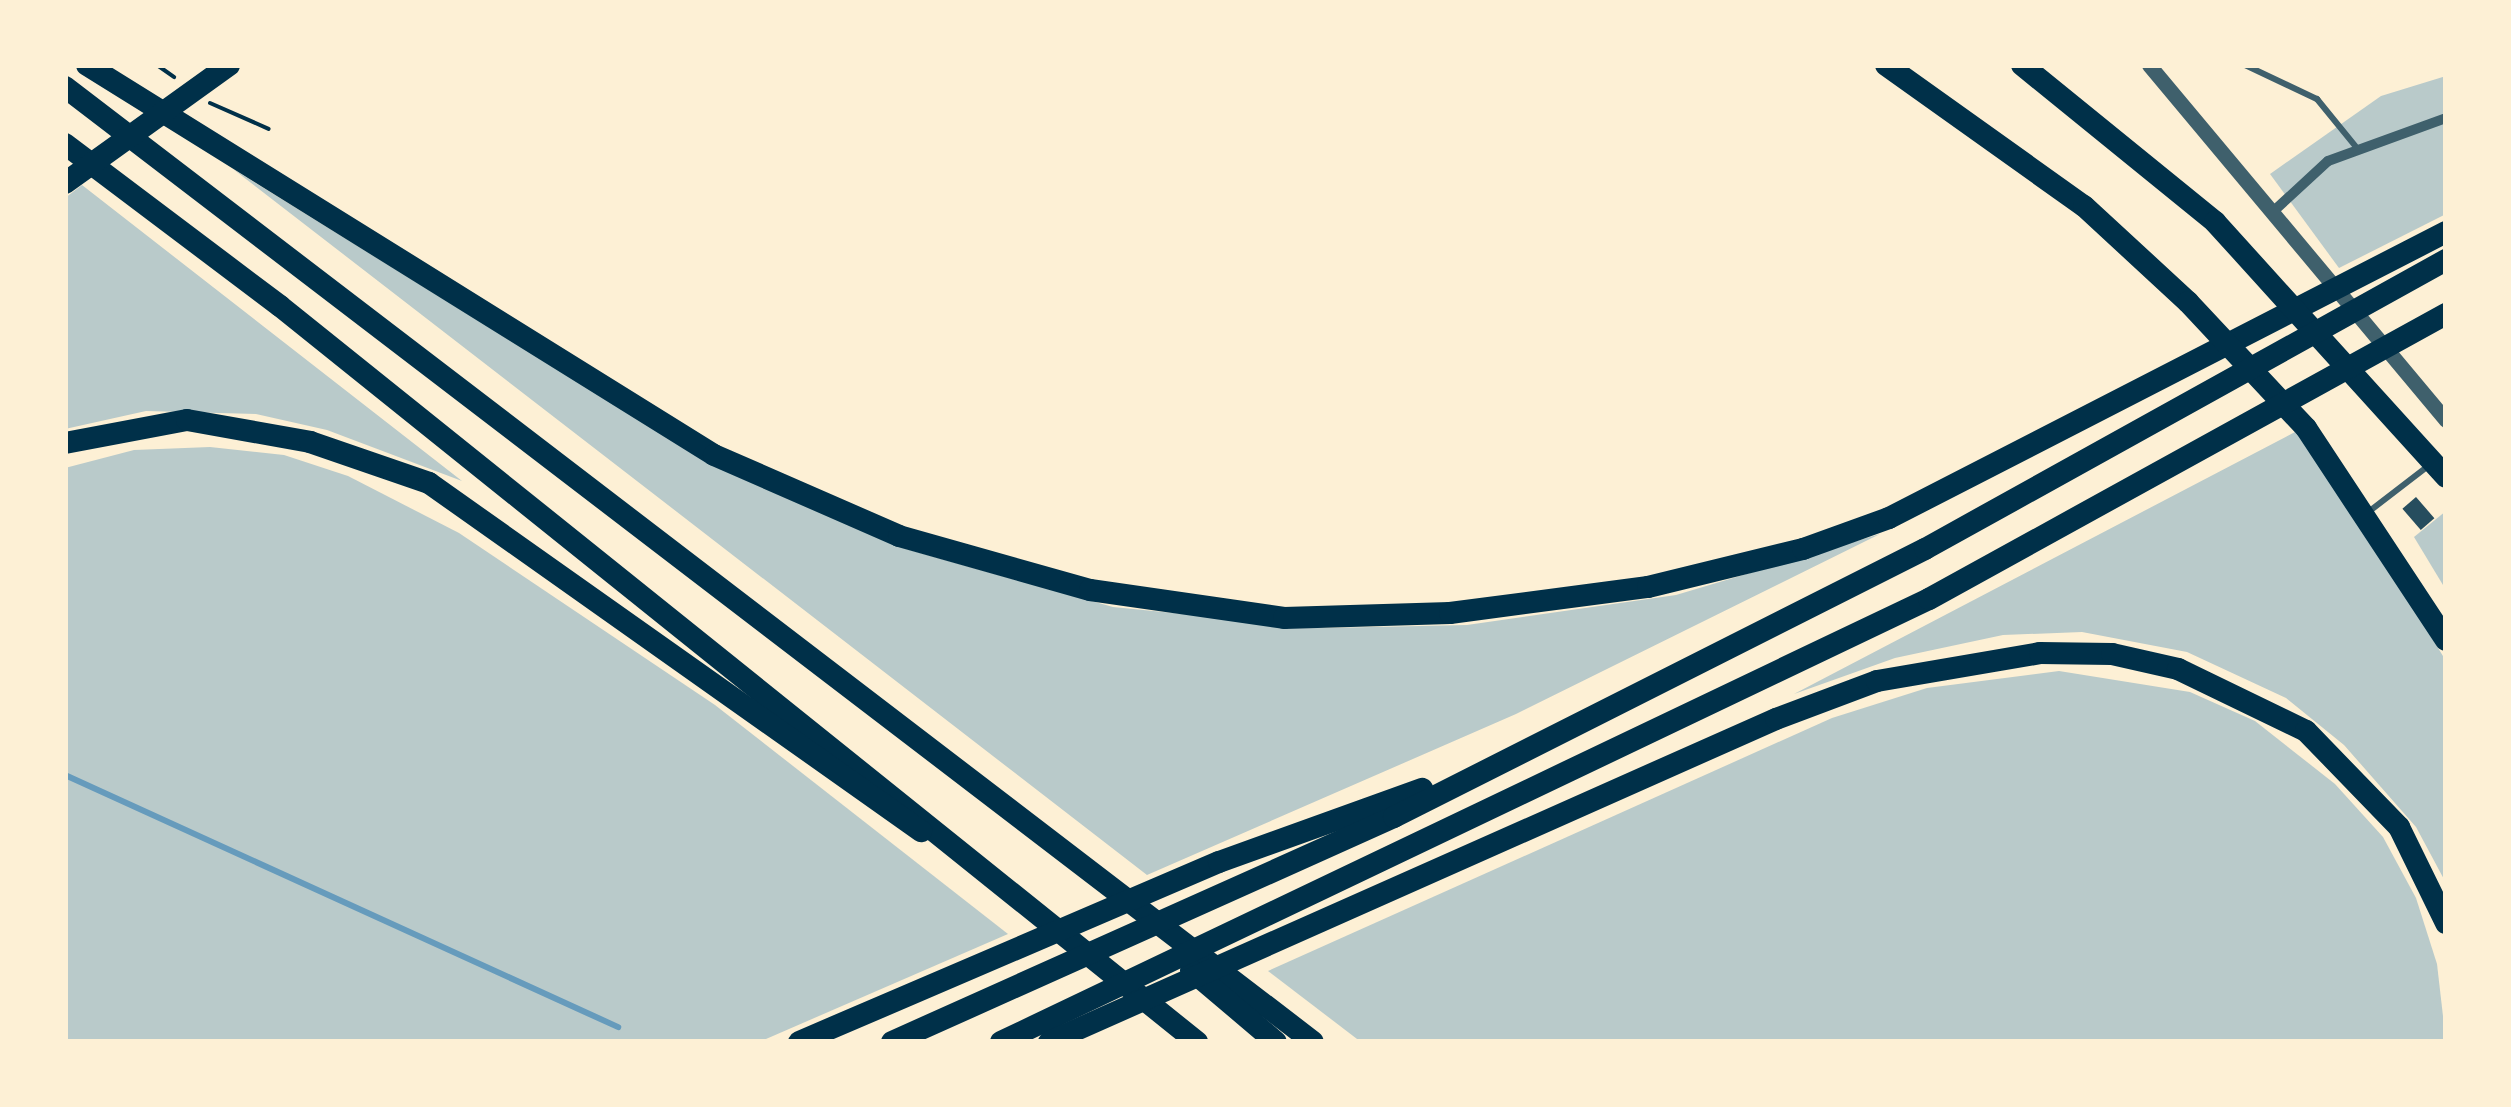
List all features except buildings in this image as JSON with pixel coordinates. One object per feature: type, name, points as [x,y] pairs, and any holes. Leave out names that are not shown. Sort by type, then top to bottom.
[{"type":"highway","points":[[88,65],[714,455],[899,536],[1090,590],[1230,614],[1450,613],[1648,587],[1803,549],[1889,518],[2180,370],[2392,256],[2446,232]]},
{"type":"highway","points":[[65,182],[229,65]]},
{"type":"highway","points":[[1886,65],[2069,194],[2175,290],[2306,428],[2367,513],[2446,640]]},
{"type":"highway","points":[[2022,65],[2215,222],[2440,470]]},
{"type":"highway","points":[[65,87],[1032,836],[1313,1042]]},
{"type":"highway","points":[[65,144],[1033,904],[1196,1042]]},
{"type":"highway","points":[[892,1042],[1506,758],[1925,549],[2199,392],[2446,260]]},
{"type":"highway","points":[[1050,1035],[1280,913],[1929,599],[2445,315]]},
{"type":"highway","points":[[65,444],[187,420],[310,442],[429,484],[549,560],[835,776],[1033,904]]},
{"type":"highway","points":[[1000,1042],[1050,1035],[1877,680],[2040,653],[2112,654],[2178,669],[2306,731],[2398,827],[2446,923]]},
{"type":"highway","points":[[799,1042],[1219,862],[1506,758]]},
{"type":"highway","points":[[1032,836],[1276,1042]]},
{"type":"street","points":[[2149,65],[2277,208],[2446,420]]},
{"type":"street","points":[[2277,208],[2358,148],[2446,118]]},
{"type":"lane","points":[[2246,65],[2318,99],[2358,148]]},
{"type":"lane","points":[[2367,513],[2440,470]]},
{"type":"shaded area","points":[[2446,76],[2446,214],[2339,268],[2270,174],[2381,96]]},
{"type":"shaded area","points":[[233,169],[710,464],[906,549],[1113,607],[1325,628],[1467,625],[1676,595],[1880,534],[1516,714],[1147,875]]},
{"type":"shaded area","points":[[82,185],[462,481],[327,430],[256,414],[146,411],[65,429],[65,198]]},
{"type":"shaded area","points":[[2295,432],[2338,484],[2446,661],[2446,883],[2416,827],[2344,745],[2286,698],[2187,652],[2082,632],[2003,635],[1895,658],[1794,694]]},
{"type":"shaded area","points":[[210,447],[284,455],[348,476],[459,533],[715,705],[1008,934],[759,1042],[65,1042],[65,468],[134,450]]},
{"type":"shaded area","points":[[2446,511],[2446,590],[2414,537]]},
{"type":"shaded area","points":[[2059,671],[2190,692],[2255,721],[2335,784],[2383,837],[2416,898],[2437,964],[2446,1042],[1361,1042],[1268,971],[1832,718],[1927,688]]},
{"type":"waterway","points":[[65,775],[618,1027]]}]
